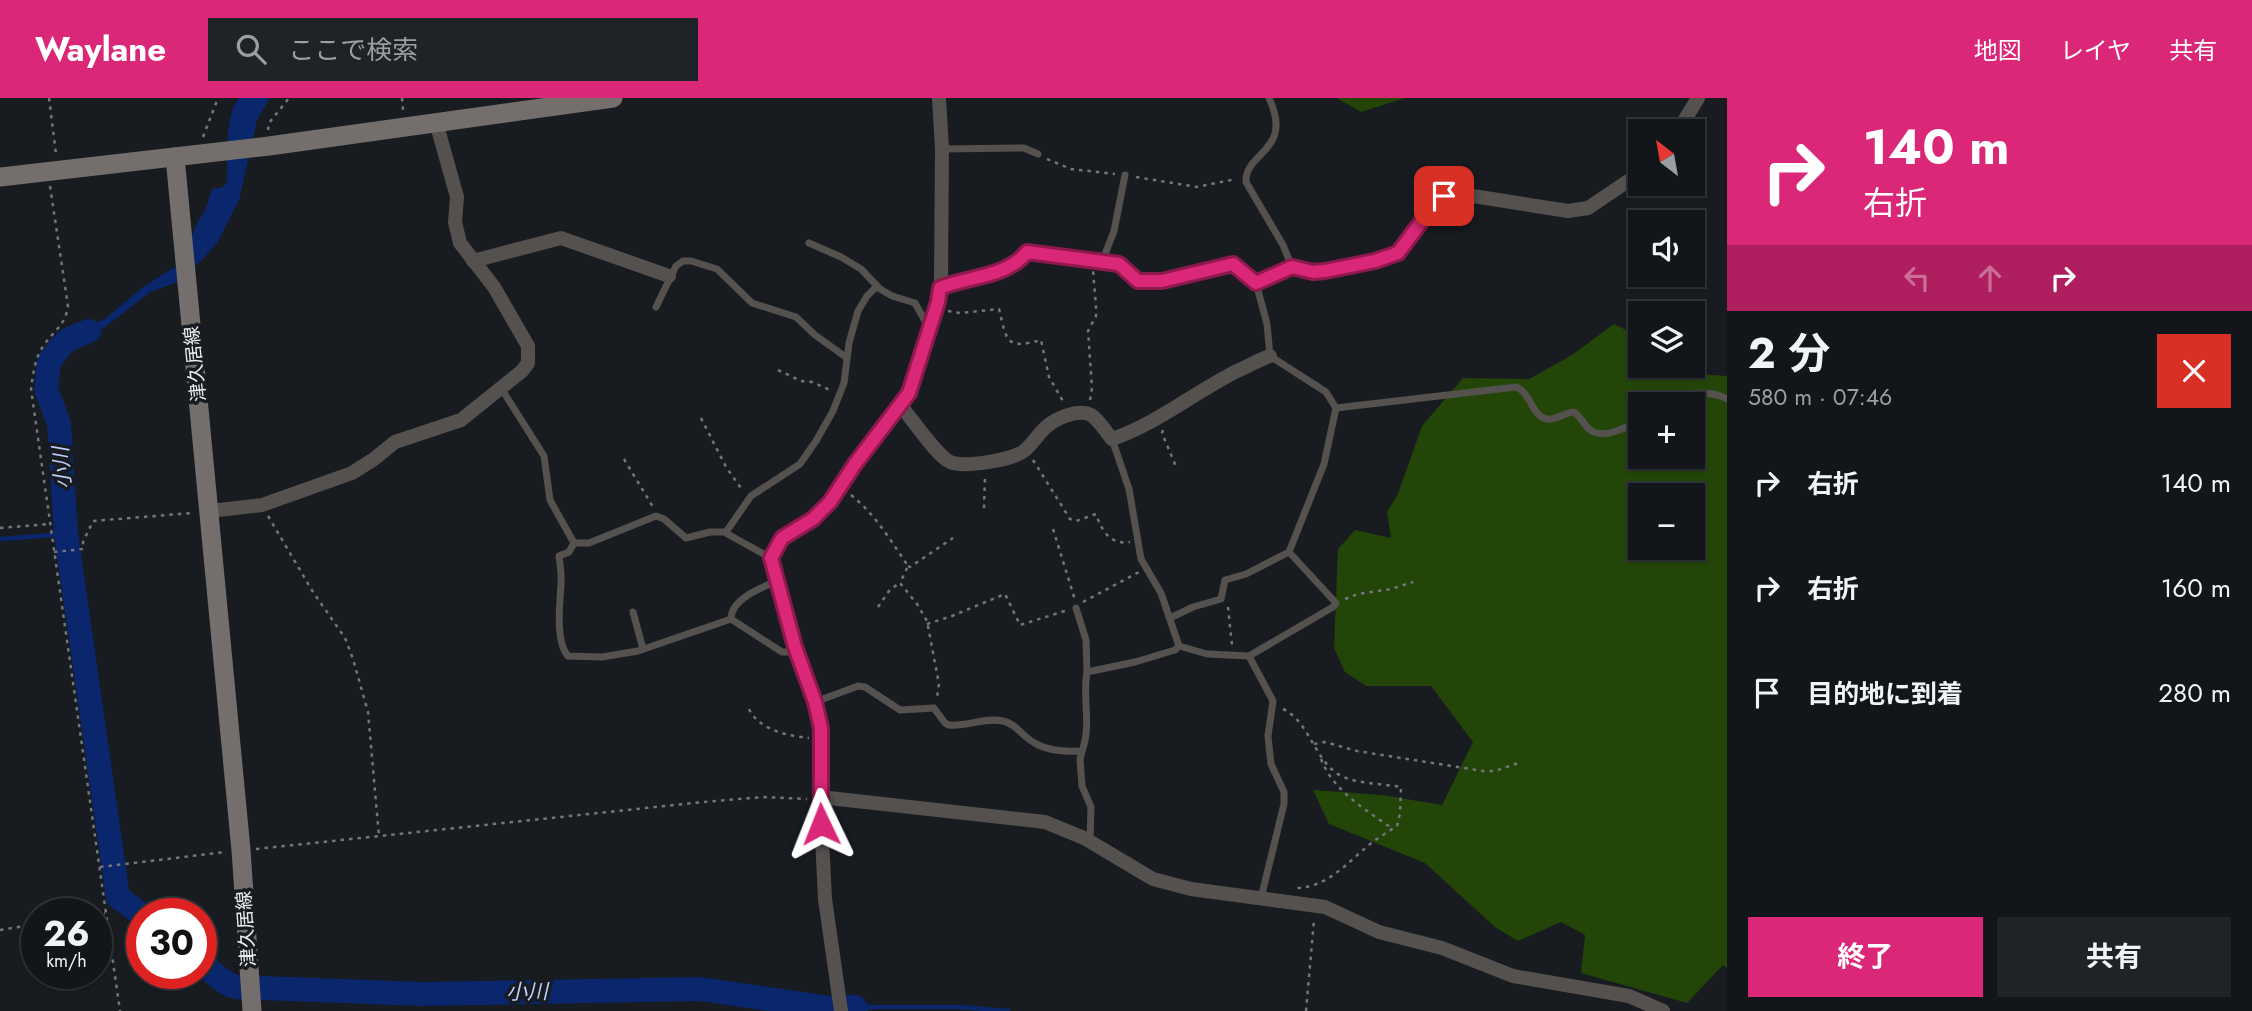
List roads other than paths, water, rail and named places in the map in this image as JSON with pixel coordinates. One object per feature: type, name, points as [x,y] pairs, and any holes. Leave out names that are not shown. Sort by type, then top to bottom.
[{"type":"main road","points":[[0,177],[269,146],[613,98]]},
{"type":"main road","name":"津久居線","points":[[175,157],[241,850],[252,1009]]},
{"type":"street","points":[[841,1004],[825,899],[820,798],[821,728],[815,702],[796,652],[771,558],[782,538],[813,519],[830,502],[909,393],[940,288],[942,149],[939,98]]},
{"type":"street","points":[[1685,119],[1698,98]]},
{"type":"street","points":[[210,511],[262,505],[352,473],[374,460],[395,442],[461,420],[528,363],[528,346],[494,287],[473,261],[458,236],[457,197],[436,122]]},
{"type":"street","points":[[1398,253],[1436,202],[1444,196],[1454,193],[1579,211],[1588,208],[1628,181]]},
{"type":"street","points":[[473,261],[561,238],[669,276]]},
{"type":"street","points":[[901,405],[947,460],[953,464],[985,463],[1023,452],[1046,427],[1069,415],[1088,414],[1112,439],[1140,427],[1218,381],[1270,356]]},
{"type":"street","points":[[820,798],[1045,822],[1090,842],[1153,879],[1191,889],[1316,905],[1379,932],[1442,948],[1513,976],[1619,993],[1663,1011]]},
{"type":"lane","points":[[1269,98],[1278,128],[1245,177],[1247,185],[1283,245],[1292,267]]},
{"type":"lane","points":[[942,149],[1024,148],[1038,154]]},
{"type":"lane","points":[[1099,262],[1114,231],[1125,175]]},
{"type":"lane","points":[[808,243],[861,269],[877,286],[892,296],[915,303],[929,328]]},
{"type":"lane","points":[[940,288],[1008,267],[1027,252],[1119,264],[1138,281],[1171,279],[1233,264],[1256,283],[1268,324],[1270,356],[1326,392],[1336,408],[1324,464],[1289,552],[1247,574],[1225,580],[1221,599],[1193,607],[1170,618]]},
{"type":"lane","points":[[1256,283],[1292,267],[1313,272],[1333,270],[1398,253]]},
{"type":"lane","points":[[656,307],[676,266],[683,261],[691,261],[717,268],[752,303],[790,314],[847,358]]},
{"type":"lane","points":[[726,532],[751,496],[800,464],[826,424],[846,374],[858,312],[867,296],[877,286]]},
{"type":"lane","points":[[1336,408],[1516,387],[1526,393],[1539,415],[1545,419],[1550,420],[1574,412],[1590,430],[1597,432],[1619,429],[1628,425]]},
{"type":"lane","points":[[501,388],[544,456],[548,493],[574,543]]},
{"type":"lane","points":[[1705,394],[1717,394],[1727,399]]},
{"type":"lane","points":[[1112,439],[1129,489],[1137,541],[1145,568],[1161,593],[1180,646]]},
{"type":"lane","points":[[574,543],[589,543],[658,516],[685,538],[710,532],[726,532],[771,558]]},
{"type":"lane","points":[[574,543],[569,552],[559,556],[560,623],[565,653],[568,656],[602,656],[643,649],[732,619]]},
{"type":"lane","points":[[1180,646],[1200,653],[1249,656],[1322,614],[1336,603],[1289,552]]},
{"type":"lane","points":[[732,619],[731,614],[737,603],[777,581]]},
{"type":"lane","points":[[1076,608],[1086,640],[1085,688],[1088,726],[1080,760],[1082,786],[1091,807],[1090,842]]},
{"type":"lane","points":[[634,612],[643,649]]},
{"type":"lane","points":[[732,619],[782,652],[796,652]]},
{"type":"lane","points":[[1087,672],[1135,662],[1180,646]]},
{"type":"lane","points":[[1249,656],[1273,701],[1269,748],[1271,764],[1282,787],[1284,804],[1261,898]]},
{"type":"lane","points":[[815,702],[858,686],[865,687],[900,710],[934,708],[944,723],[949,725],[987,720],[1007,721],[1027,738],[1045,748],[1082,751]]},
{"type":"water","points":[[239,98],[270,98],[257,120],[239,200],[217,243],[175,283],[150,292],[105,327],[64,350],[58,342],[67,333],[105,319],[143,287],[180,264],[205,211],[212,189],[223,187],[227,183],[229,127],[234,106]]},
{"type":"waterway","name":"小川","points":[[89,331],[69,339],[60,347],[49,362],[46,389],[59,424],[66,534],[118,897],[126,903]]},
{"type":"waterway","points":[[0,539],[66,534]]},
{"type":"waterway","name":"小川","points":[[217,976],[235,987],[242,988],[421,994],[700,989],[830,1008],[855,1007],[856,1011]]},
{"type":"waterway","points":[[855,1007],[960,1007],[1008,1011]]}]
